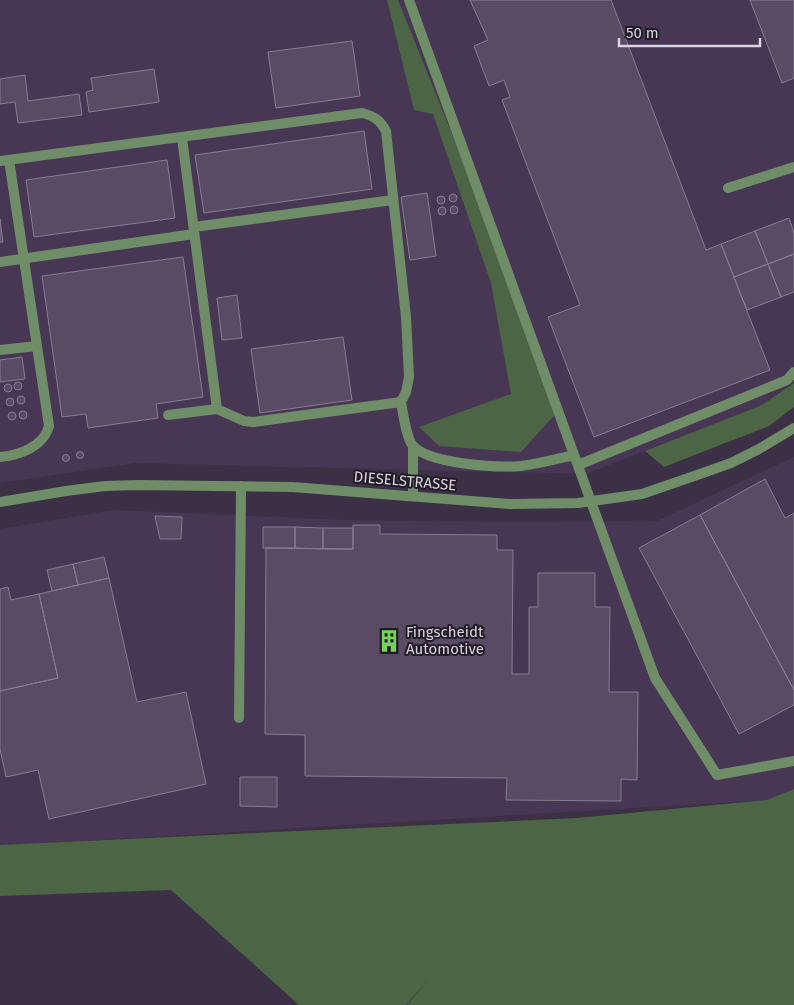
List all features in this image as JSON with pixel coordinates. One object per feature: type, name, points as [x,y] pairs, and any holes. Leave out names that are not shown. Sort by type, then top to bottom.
[{"type":"street","points":[[410,0],[655,678],[717,775],[794,761]]},
{"type":"street","points":[[0,457],[11,456],[34,447],[47,435],[49,426],[24,259],[4,161],[362,113],[372,115],[381,121],[386,130],[406,317],[409,377],[406,392],[401,402],[413,446],[413,496]]},
{"type":"street","points":[[182,138],[218,409]]},
{"type":"street","points":[[728,188],[794,167]]},
{"type":"street","points":[[0,262],[394,200]]},
{"type":"street","points":[[0,350],[37,346]]},
{"type":"street","points":[[578,465],[787,380],[794,372]]},
{"type":"street","points":[[168,415],[218,409],[244,421],[253,422],[401,402]]},
{"type":"street","name":"DIESELSTRASSE","points":[[0,502],[66,490],[105,486],[241,486],[292,487],[510,504],[591,502],[642,494],[731,463],[794,428]]},
{"type":"street","points":[[413,446],[434,457],[448,461],[498,466],[522,466],[574,455]]},
{"type":"street","points":[[239,718],[241,486]]},
{"type":"shaded area","points":[[0,0],[794,0],[794,383],[762,405],[586,474],[135,463],[0,483]]},
{"type":"shaded area","points":[[794,457],[794,790],[767,800],[0,846],[0,529],[114,510],[343,520],[657,521]]},
{"type":"green space","points":[[387,0],[398,0],[562,407],[521,452],[439,446],[419,427],[511,394],[491,283],[433,114],[414,110]]},
{"type":"green space","points":[[794,383],[794,407],[769,426],[664,467],[645,451],[762,405]]},
{"type":"green space","points":[[794,789],[794,1005],[407,1005],[430,978],[406,1005],[299,1005],[171,890],[0,896],[0,845],[577,818],[767,800]]},
{"type":"building","points":[[470,0],[611,0],[706,250],[721,244],[770,370],[594,437],[548,317],[580,305],[502,100],[510,97],[504,80],[489,86],[474,46],[488,40]]},
{"type":"building","points":[[750,0],[794,0],[794,78],[782,83]]},
{"type":"building","points":[[352,41],[360,96],[276,108],[268,52]]},
{"type":"building","points":[[154,69],[159,102],[89,112],[86,92],[93,90],[91,78]]},
{"type":"building","points":[[25,75],[28,101],[79,94],[82,115],[18,123],[15,102],[0,104],[0,79]]},
{"type":"building","points":[[364,131],[372,189],[204,213],[195,155]]},
{"type":"building","points":[[167,160],[175,218],[34,237],[26,180]]},
{"type":"building","points":[[427,193],[436,256],[410,260],[401,197]]},
{"type":"building","points":[[453,194],[457,198],[453,202],[449,198]]},
{"type":"building","points":[[441,196],[445,200],[441,204],[437,200]]},
{"type":"building","points":[[454,206],[458,210],[454,214],[450,210]]},
{"type":"building","points":[[442,207],[446,211],[442,215],[438,211]]},
{"type":"building","points":[[789,218],[794,233],[794,254],[768,264],[755,231]]},
{"type":"building","points":[[0,219],[3,242],[0,242]]},
{"type":"building","points":[[755,231],[768,264],[734,277],[721,244]]},
{"type":"building","points":[[794,254],[794,292],[781,297],[768,264]]},
{"type":"building","points":[[183,257],[203,397],[156,404],[158,418],[88,428],[86,414],[62,417],[42,276]]},
{"type":"building","points":[[768,264],[781,297],[747,310],[734,277]]},
{"type":"building","points":[[237,295],[242,338],[222,340],[217,298]]},
{"type":"building","points":[[343,337],[352,400],[260,413],[251,349]]},
{"type":"building","points":[[22,357],[25,379],[0,382],[0,360]]},
{"type":"building","points":[[18,382],[22,386],[18,390],[14,386]]},
{"type":"building","points":[[8,384],[12,388],[8,392],[4,388]]},
{"type":"building","points":[[21,396],[25,400],[21,404],[17,400]]},
{"type":"building","points":[[10,398],[14,402],[10,406],[6,402]]},
{"type":"building","points":[[23,411],[27,415],[23,419],[19,415]]},
{"type":"building","points":[[12,412],[16,416],[12,420],[8,416]]},
{"type":"building","points":[[80,452],[83,455],[80,458],[77,455]]},
{"type":"building","points":[[66,455],[69,458],[66,461],[63,458]]},
{"type":"building","points":[[765,479],[785,518],[794,513],[794,690],[700,515]]},
{"type":"building","points":[[700,515],[794,690],[794,705],[739,734],[639,548]]},
{"type":"building","points":[[155,516],[182,517],[181,539],[160,539]]},
{"type":"building","name":"Fingscheidt Automotive","points":[[353,525],[380,525],[380,534],[497,535],[497,550],[513,550],[512,674],[529,674],[529,607],[538,607],[538,573],[595,573],[595,607],[610,607],[609,692],[638,692],[637,780],[621,779],[621,801],[506,800],[507,778],[305,776],[305,735],[265,734],[266,548],[353,549]]},
{"type":"building","points":[[263,527],[295,527],[295,548],[263,548]]},
{"type":"building","points":[[295,527],[323,528],[323,549],[295,548]]},
{"type":"building","points":[[323,528],[353,528],[353,549],[323,549]]},
{"type":"building","points":[[104,557],[109,578],[78,585],[73,564]]},
{"type":"building","points":[[73,564],[78,585],[52,591],[47,570]]},
{"type":"building","points":[[109,578],[137,702],[186,692],[206,784],[49,819],[38,770],[6,777],[0,749],[0,691],[58,678],[39,594]]},
{"type":"building","points":[[8,587],[11,600],[39,594],[58,678],[0,691],[0,589]]},
{"type":"building","points":[[240,777],[277,777],[277,807],[240,806]]},
{"type":"place","name":"Fingscheidt Automotive","points":[[389,641]]}]
